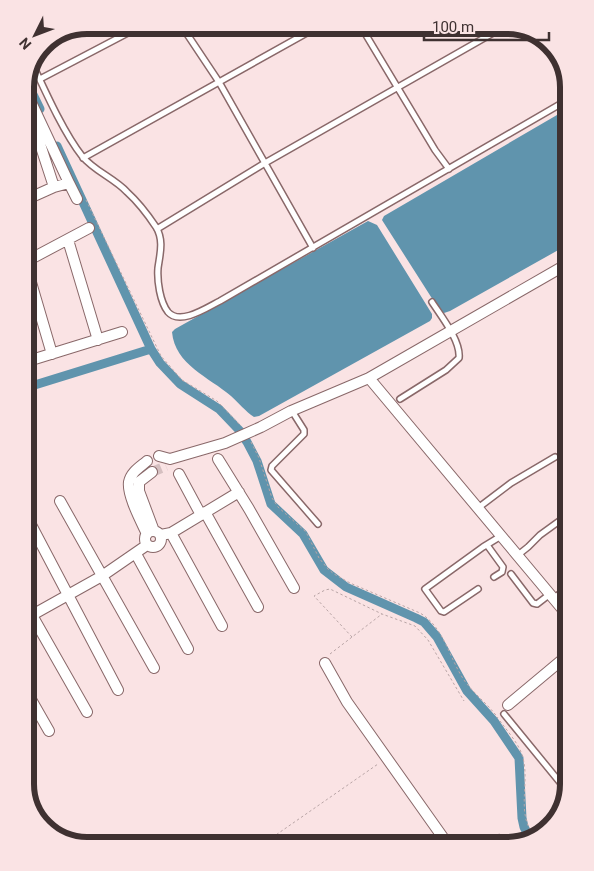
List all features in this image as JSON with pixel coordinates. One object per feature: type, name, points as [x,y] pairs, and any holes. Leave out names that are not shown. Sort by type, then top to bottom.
[{"type":"street","points":[[34,115],[77,199]]},
{"type":"street","points":[[34,123],[54,187]]},
{"type":"street","points":[[34,196],[69,183]]},
{"type":"street","points":[[34,257],[89,228]]},
{"type":"street","points":[[68,240],[98,340]]},
{"type":"street","points":[[159,456],[168,462],[225,443],[291,411],[369,378],[560,268]]},
{"type":"street","points":[[34,293],[52,354]]},
{"type":"street","points":[[34,359],[122,332]]},
{"type":"street","points":[[369,378],[517,556],[560,603]]},
{"type":"street","points":[[218,460],[239,492],[294,588]]},
{"type":"street","points":[[147,461],[136,469],[129,482],[132,497],[156,535],[222,626]]},
{"type":"street","points":[[152,472],[139,482],[139,491],[156,535]]},
{"type":"street","points":[[179,474],[258,608]]},
{"type":"street","points":[[34,614],[102,576],[136,554],[156,535],[203,513],[239,492]]},
{"type":"street","points":[[60,501],[154,668]]},
{"type":"street","points":[[34,530],[118,690]]},
{"type":"street","points":[[136,554],[188,648]]},
{"type":"street","points":[[34,627],[87,712]]},
{"type":"street","points":[[506,710],[560,662]]},
{"type":"street","points":[[325,663],[347,702],[443,837]]},
{"type":"street","points":[[34,705],[49,732]]},
{"type":"lane","points":[[40,79],[126,34]]},
{"type":"lane","points":[[187,34],[219,82],[313,248]]},
{"type":"lane","points":[[83,158],[305,34]]},
{"type":"lane","points":[[366,34],[435,150],[449,169]]},
{"type":"lane","points":[[157,229],[265,163],[491,34]]},
{"type":"lane","points":[[36,72],[83,158],[127,191],[157,229],[161,240],[158,270],[161,298],[169,313],[176,318],[188,317],[220,300],[560,104]]},
{"type":"lane","points":[[400,399],[446,370],[459,358],[458,346],[451,331],[432,302]]},
{"type":"lane","points":[[291,411],[304,430],[304,434],[272,466],[271,470],[318,524]]},
{"type":"lane","points":[[478,508],[511,483],[554,457]]},
{"type":"lane","points":[[517,556],[540,535],[560,521]]},
{"type":"lane","points":[[478,589],[444,612],[441,611],[425,590],[501,536]]},
{"type":"lane","points":[[487,546],[503,567],[502,572],[494,577]]},
{"type":"lane","points":[[511,574],[533,603],[537,604],[560,592]]},
{"type":"lane","points":[[506,710],[560,782]]},
{"type":"path","points":[[352,637],[314,596],[330,589],[382,614],[415,626],[428,640],[464,701]]},
{"type":"path","points":[[325,663],[328,656],[382,614]]},
{"type":"path","points":[[273,837],[387,757]]},
{"type":"water","points":[[560,113],[560,249],[444,313],[440,311],[382,220],[384,216]]},
{"type":"water","points":[[368,221],[377,225],[432,314],[430,321],[259,416],[254,417],[231,396],[194,369],[179,353],[174,343],[172,332],[175,329]]},
{"type":"waterway","points":[[34,97],[40,109]]},
{"type":"waterway","points":[[57,146],[151,349],[160,363],[180,384],[219,409],[240,431],[257,461],[271,504],[303,534],[324,570],[346,587],[424,622],[437,637],[467,691],[494,721],[519,758],[522,818],[527,833]]},
{"type":"waterway","points":[[34,385],[151,349]]},
{"type":"tunnel","points":[[152,472],[166,466]]}]
